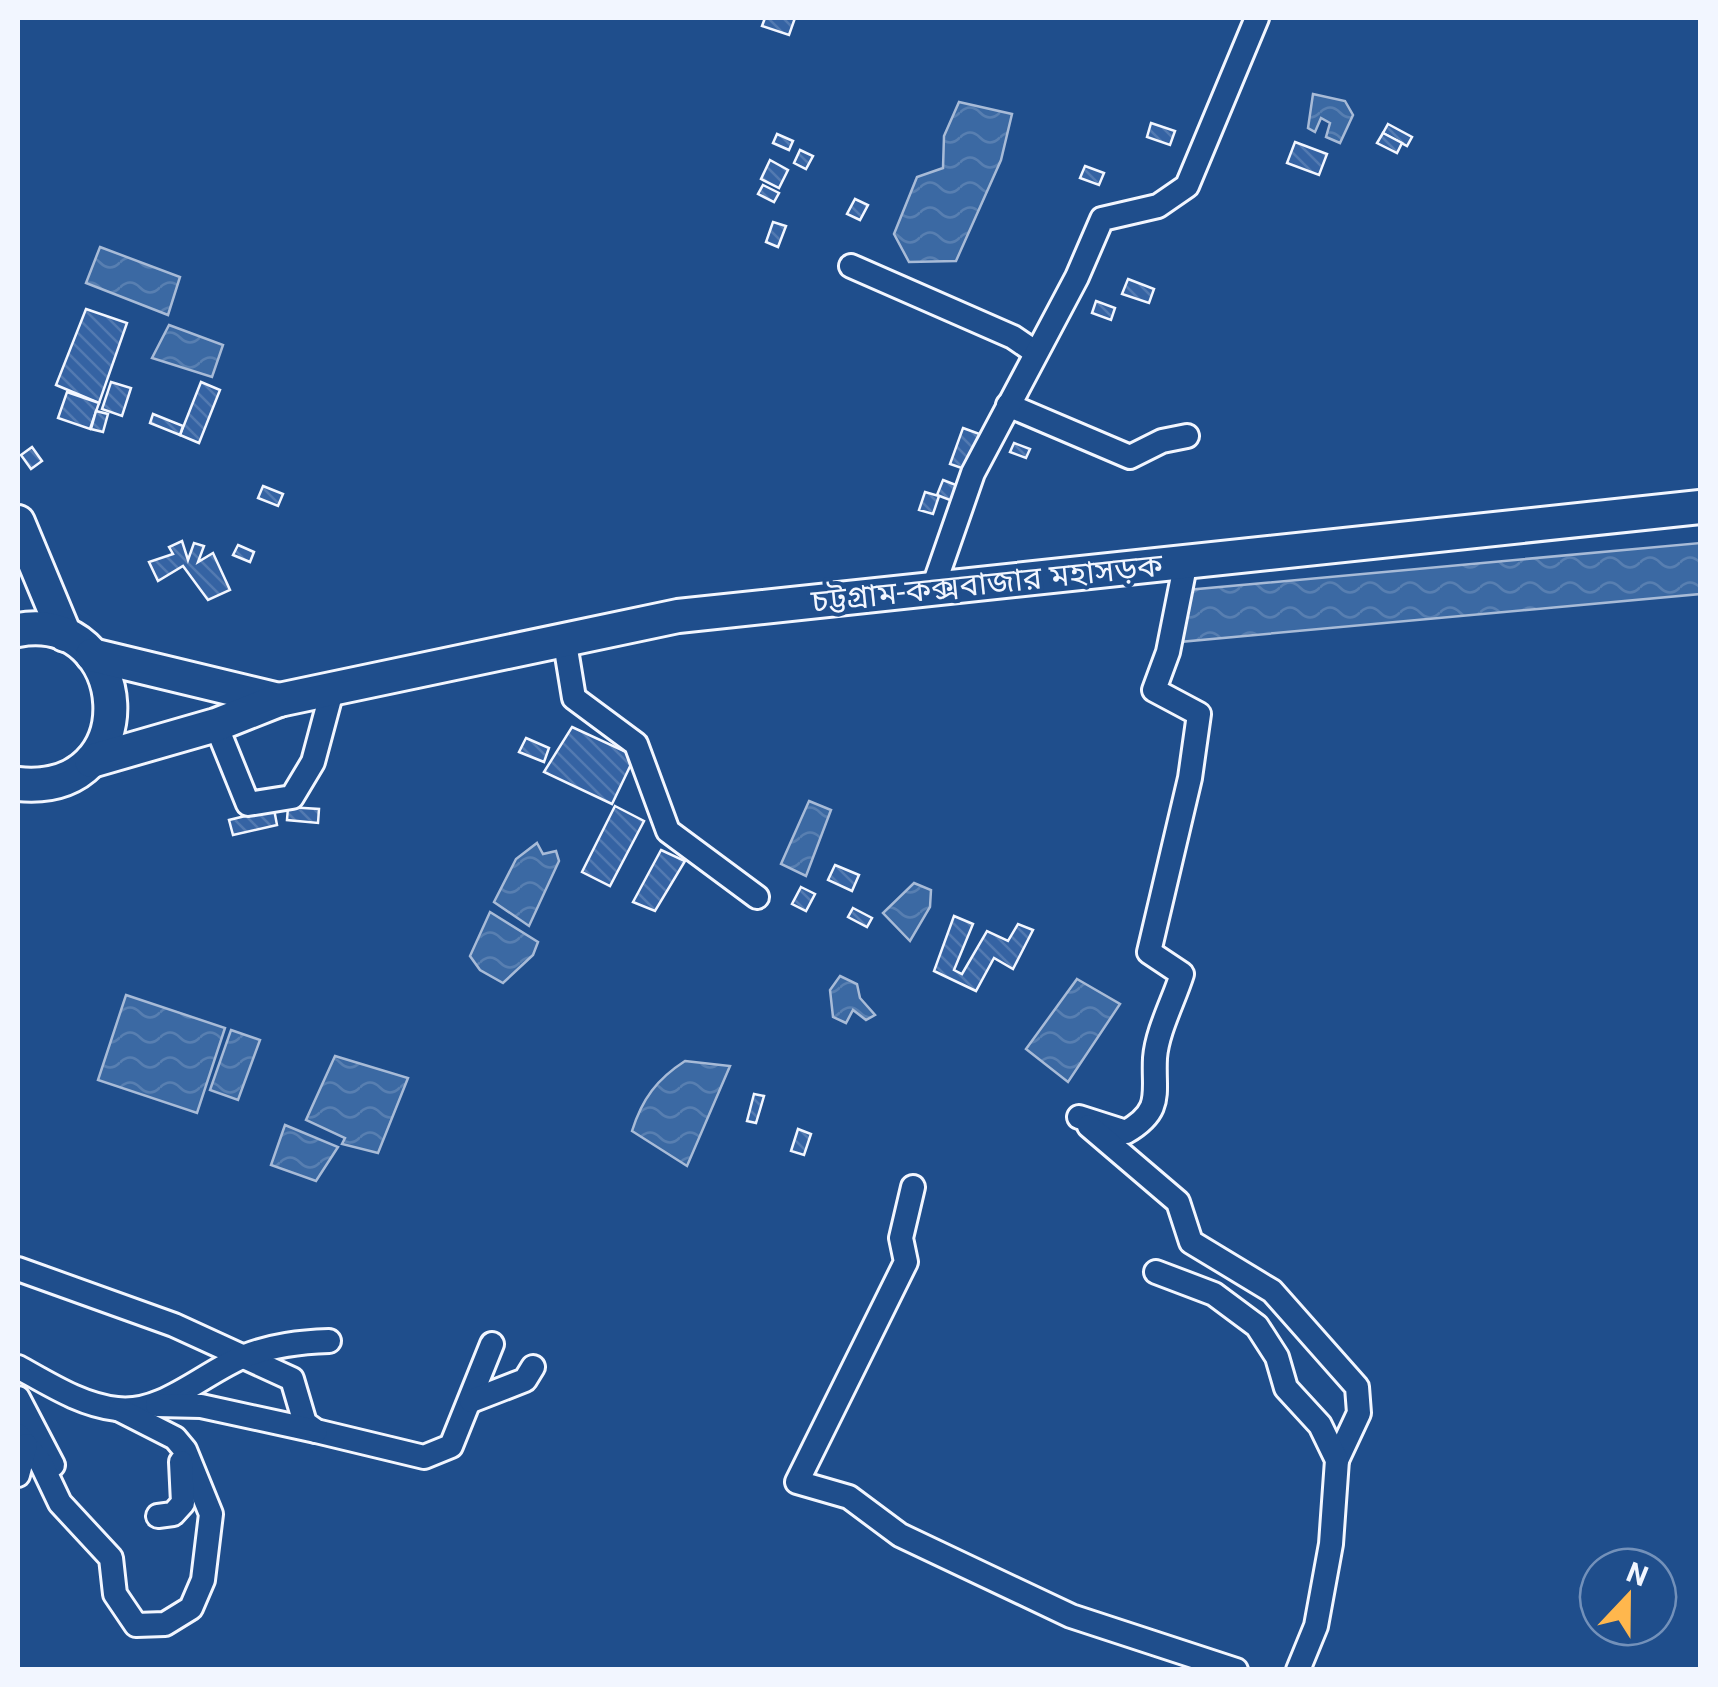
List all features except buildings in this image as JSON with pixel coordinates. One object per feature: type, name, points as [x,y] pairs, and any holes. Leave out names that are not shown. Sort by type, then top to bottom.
[{"type":"highway","name":"চট্টগ্রাম-কক্সবাজার মহাসড়ক","points":[[18,784],[50,784],[91,761],[216,725],[279,700],[332,692],[564,637],[678,616],[1700,506]]},
{"type":"highway","points":[[18,522],[78,645],[103,670],[112,708],[102,746],[91,761]]},
{"type":"highway","name":"চট্টগ্রাম-কক্সবাজার মহাসড়ক","points":[[18,630],[47,630],[78,645],[279,700]]},
{"type":"street","points":[[933,588],[973,473],[1077,278],[1102,220],[1158,206],[1187,186],[1257,18]]},
{"type":"street","points":[[851,266],[1012,337],[1035,352]]},
{"type":"street","points":[[1008,404],[1130,457],[1162,442],[1187,436]]},
{"type":"street","points":[[1186,561],[1168,652],[1154,690],[1199,714],[1190,778],[1149,952],[1182,974],[1156,1058],[1159,1086],[1143,1122],[1126,1132],[1079,1117],[1178,1202],[1191,1242],[1272,1291],[1357,1386],[1359,1412],[1337,1460],[1331,1544],[1316,1626],[1298,1670]]},
{"type":"street","points":[[564,637],[574,698],[636,744],[662,825],[758,897]]},
{"type":"street","points":[[216,725],[248,804],[292,797],[313,762],[332,692]]},
{"type":"street","points":[[913,1187],[901,1238],[906,1262],[797,1482],[848,1497],[900,1535],[1071,1616],[1236,1670]]},
{"type":"street","points":[[18,1269],[174,1325],[292,1380],[305,1423],[316,1431]]},
{"type":"street","points":[[1156,1272],[1214,1294],[1257,1326],[1277,1357],[1286,1388],[1320,1425],[1337,1460]]},
{"type":"street","points":[[152,1404],[244,1356],[288,1343],[329,1341]]},
{"type":"street","points":[[120,1410],[152,1404],[201,1406],[413,1454],[440,1454],[451,1446],[492,1344]]},
{"type":"street","points":[[18,1367],[80,1400],[120,1410],[179,1444],[211,1514],[203,1580],[191,1608],[166,1624],[136,1625],[115,1594],[111,1558],[60,1504],[41,1464],[22,1440]]},
{"type":"street","points":[[471,1401],[525,1380],[533,1367]]},
{"type":"street","points":[[18,1398],[100,1546]]},
{"type":"street","points":[[18,1474],[22,1440]]},
{"type":"street","points":[[158,1516],[173,1514],[184,1503],[179,1444]]},
{"type":"water","points":[[1313,94],[1345,101],[1353,115],[1340,143],[1326,137],[1330,123],[1321,118],[1315,132],[1308,128]]},
{"type":"water","points":[[959,102],[1012,114],[1001,160],[956,261],[909,262],[894,234],[917,177],[943,168],[944,136]]},
{"type":"water","points":[[100,247],[180,277],[168,315],[86,283]]},
{"type":"water","points":[[169,325],[223,345],[212,377],[152,358]]},
{"type":"water","points":[[1700,543],[1700,594],[1179,642],[1187,590]]},
{"type":"water","points":[[809,801],[831,810],[806,876],[781,864]]},
{"type":"water","points":[[537,843],[543,854],[556,851],[559,861],[529,926],[494,902],[516,859]]},
{"type":"water","points":[[914,883],[931,890],[930,907],[910,941],[883,913]]},
{"type":"water","points":[[490,912],[538,942],[533,955],[503,983],[480,970],[470,956]]},
{"type":"water","points":[[840,976],[857,984],[860,998],[875,1015],[866,1020],[853,1010],[846,1023],[833,1017],[830,990]]},
{"type":"water","points":[[1077,979],[1120,1004],[1068,1082],[1026,1049]]},
{"type":"water","points":[[126,995],[225,1028],[197,1113],[98,1080]]},
{"type":"water","points":[[231,1030],[260,1040],[238,1100],[210,1090]]},
{"type":"water","points":[[335,1056],[408,1078],[378,1153],[342,1144],[345,1138],[306,1120]]},
{"type":"water","points":[[685,1061],[730,1066],[687,1166],[632,1131],[652,1091]]},
{"type":"water","points":[[285,1125],[338,1147],[316,1181],[271,1165]]}]
